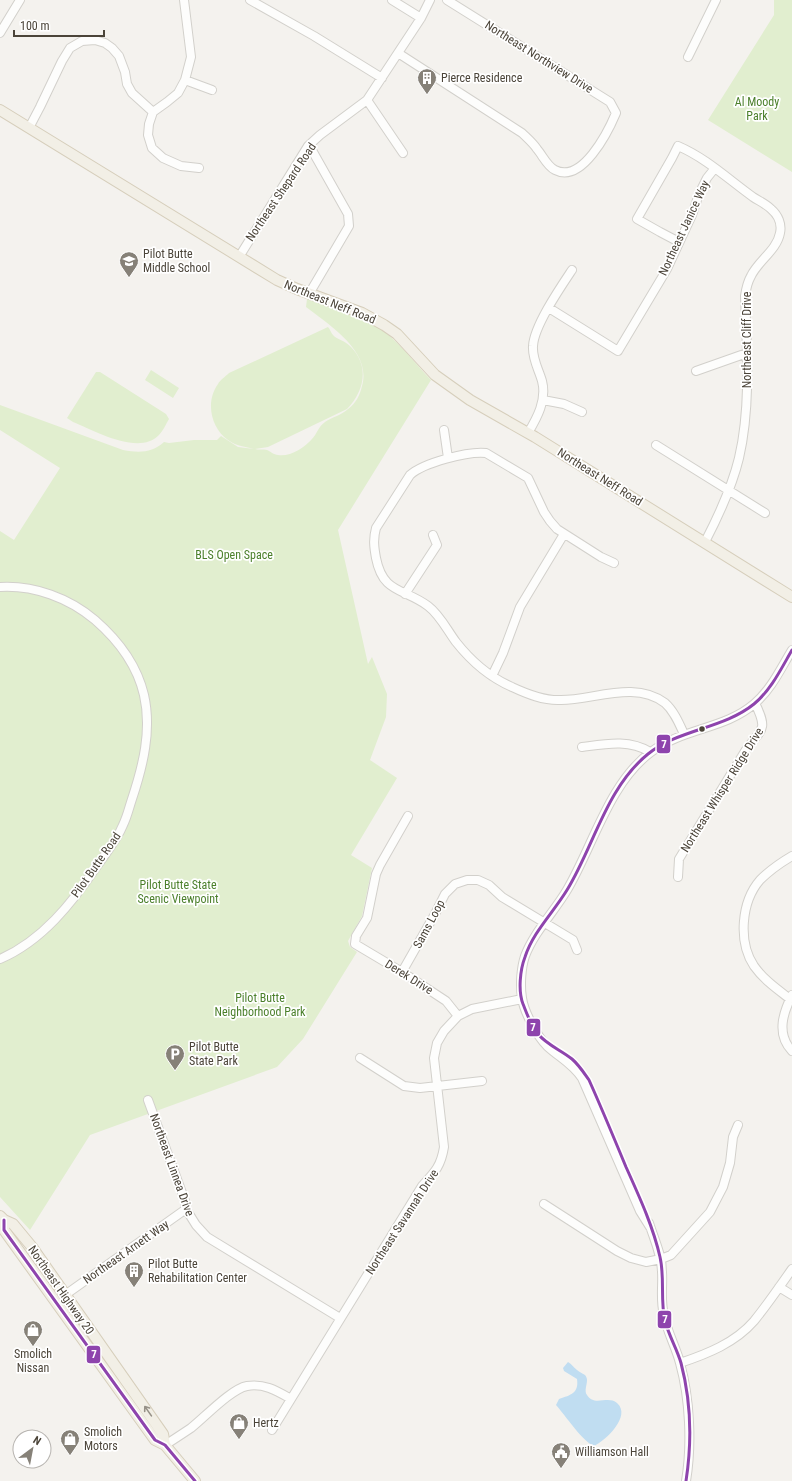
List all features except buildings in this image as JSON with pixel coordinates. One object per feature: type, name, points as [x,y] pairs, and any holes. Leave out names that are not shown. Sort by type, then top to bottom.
[{"type":"main road","name":"Northeast Neff Road","points":[[0,110],[277,280],[309,294],[362,313],[384,325],[397,334],[436,375],[451,388],[528,433],[792,597]]},
{"type":"main road","name":"Northeast Highway 20","points":[[2,1218],[13,1224],[65,1295],[164,1434],[165,1445]]},
{"type":"main road","name":"Northeast Highway 20","points":[[2,1218],[4,1230],[155,1440],[165,1445],[194,1481]]},
{"type":"street","points":[[0,33],[20,0]]},
{"type":"street","points":[[184,0],[190,57],[185,80],[178,93],[153,112],[149,124],[148,135],[152,148],[163,158],[181,166],[199,168]]},
{"type":"street","points":[[250,0],[314,36],[382,78]]},
{"type":"street","points":[[392,0],[421,18]]},
{"type":"street","name":"Northeast Shepard Road","points":[[239,257],[308,146],[320,135],[367,100],[421,18],[430,0]]},
{"type":"street","name":"Northeast Northview Drive","points":[[398,53],[522,133],[554,170],[562,173],[576,170],[587,162],[612,124],[616,113],[610,102],[447,0]]},
{"type":"street","points":[[688,57],[716,0]]},
{"type":"street","points":[[29,128],[62,61],[70,48],[82,41],[95,40],[105,43],[112,48],[119,56],[125,72],[127,84],[132,93],[153,112]]},
{"type":"street","points":[[185,80],[212,90]]},
{"type":"street","points":[[367,100],[403,153]]},
{"type":"street","points":[[308,146],[313,152],[348,214],[349,226],[309,294]]},
{"type":"street","name":"Northeast Cliff Drive","points":[[680,242],[636,219],[678,146],[691,152],[715,168],[771,209],[780,221],[780,234],[774,246],[751,275],[747,286],[745,296],[747,405],[740,457],[729,491],[705,542]]},
{"type":"street","name":"Northeast Janice Way","points":[[549,308],[618,351],[667,269],[680,242],[699,194],[707,178],[715,168]]},
{"type":"street","points":[[528,433],[538,414],[543,400],[542,383],[533,353],[535,333],[572,270]]},
{"type":"street","points":[[696,371],[747,353]]},
{"type":"street","points":[[543,400],[564,404],[582,412]]},
{"type":"street","points":[[444,430],[448,458]]},
{"type":"street","points":[[656,445],[765,513]]},
{"type":"street","points":[[614,563],[601,557],[564,534],[547,517],[528,478],[486,452],[448,458],[416,469],[410,475],[376,528],[374,537],[378,568],[383,579],[405,594],[424,603],[434,610],[456,642],[479,667],[492,676],[511,687],[536,697],[560,700],[626,692],[645,694],[664,703],[670,709],[684,734]]},
{"type":"street","points":[[492,676],[503,653],[520,607],[564,534]]},
{"type":"street","points":[[405,594],[437,545],[433,535]]},
{"type":"street","name":"Pilot Butte Road","points":[[0,587],[20,586],[38,590],[62,599],[88,615],[109,633],[125,652],[137,674],[144,695],[147,722],[145,750],[140,777],[123,825],[113,844],[80,890],[60,914],[36,937],[11,955],[0,959]]},
{"type":"street","points":[[686,1481],[689,1438],[688,1408],[680,1363],[663,1313],[661,1259],[650,1227],[640,1211],[582,1078],[570,1063],[546,1045],[532,1024],[522,999],[522,973],[525,957],[532,943],[567,890],[622,781],[630,771],[650,752],[664,742],[735,717],[755,703],[774,680],[792,650]]},
{"type":"street","name":"Northeast Whisper Ridge Drive","points":[[678,877],[679,859],[747,748],[759,733],[763,720],[755,703]]},
{"type":"street","points":[[582,747],[617,743],[642,748],[650,752]]},
{"type":"street","name":"Derek Drive","points":[[408,816],[376,874],[367,918],[356,936],[355,944],[402,972],[446,1001],[458,1016]]},
{"type":"street","points":[[792,856],[775,866],[760,881],[748,900],[744,922],[745,945],[754,966],[769,984],[791,997],[782,1023],[784,1036],[792,1051]]},
{"type":"street","name":"Sams Loop","points":[[402,972],[445,894],[455,884],[467,880],[474,880],[489,885],[502,897],[573,940],[577,950]]},
{"type":"street","name":"Northeast Savannah Drive","points":[[272,1430],[422,1186],[442,1160],[444,1147],[434,1058],[437,1043],[444,1031],[458,1016],[472,1009],[522,999]]},
{"type":"street","points":[[360,1058],[404,1086],[420,1088],[482,1081]]},
{"type":"street","name":"Northeast Linnea Drive","points":[[148,1100],[185,1201],[186,1209],[196,1225],[207,1237],[340,1318]]},
{"type":"street","points":[[544,1204],[617,1251],[631,1258],[646,1262],[661,1259],[670,1255],[710,1212],[723,1187],[730,1163],[733,1137],[738,1125]]},
{"type":"street","name":"Northeast Arnett Way","points":[[65,1295],[186,1209]]},
{"type":"street","points":[[680,1363],[702,1356],[743,1332],[754,1321],[792,1269]]},
{"type":"street","points":[[779,1287],[792,1296]]},
{"type":"street","points":[[165,1445],[189,1429],[229,1395],[247,1386],[262,1386],[275,1389],[291,1399]]},
{"type":"green space","name":"Al Moody Park","points":[[774,0],[792,0],[792,172],[708,120],[774,15]]},
{"type":"green space","name":"Pilot Butte State Scenic Viewpoint","points":[[307,299],[371,322],[386,332],[431,380],[338,530],[368,664],[372,657],[387,694],[386,717],[370,760],[397,778],[351,855],[372,868],[362,916],[348,941],[350,947],[357,952],[303,1039],[277,1067],[90,1135],[30,1230],[0,1197],[0,531],[14,540],[60,468],[0,430],[0,405],[123,450],[134,452],[150,450],[164,442],[217,440],[221,436],[238,447],[254,449],[234,444],[228,440],[217,429],[214,422],[211,406],[214,391],[221,380],[229,373],[328,327],[334,336],[349,345],[357,355],[362,367],[361,361],[355,350],[346,340],[306,307]],"holes":[[[363,373],[362,386],[357,399],[353,404],[343,413],[325,422],[314,437],[301,449],[287,455],[278,455],[267,450],[255,449],[268,447],[347,409],[353,402],[361,387]]]},
{"type":"green space","points":[[151,370],[179,388],[173,398],[145,380]]},
{"type":"green space","points":[[96,372],[100,372],[166,414],[169,419],[159,435],[150,441],[140,443],[117,440],[73,422],[67,418]]},
{"type":"water","points":[[568,1362],[586,1376],[586,1392],[590,1398],[597,1401],[610,1400],[617,1403],[621,1408],[619,1421],[615,1428],[610,1434],[594,1446],[580,1434],[556,1405],[559,1399],[573,1393],[577,1387],[577,1379],[564,1371],[563,1368]]},
{"type":"transit line","name":"7","points":[[686,1481],[690,1437],[689,1407],[681,1363],[665,1321],[660,1257],[654,1234],[641,1200],[589,1080],[575,1061],[542,1038],[531,1024],[521,999],[521,974],[525,957],[533,939],[562,898],[577,873],[602,818],[621,783],[648,754],[660,746],[673,739],[729,719],[754,704],[771,686],[792,650]]},
{"type":"transit line","name":"7","points":[[4,1220],[4,1230],[155,1440],[165,1445],[195,1481]]},
{"type":"place","name":"Pierce Residence","points":[[427,95]]},
{"type":"place","name":"Pilot Butte Middle School","points":[[129,278]]},
{"type":"place","name":"Pilot Butte State Park","points":[[175,1071]]},
{"type":"place","name":"Pilot Butte Rehabilitation Center","points":[[134,1288]]},
{"type":"place","name":"Smolich Nissan","points":[[33,1347]]},
{"type":"place","name":"Hertz","points":[[239,1440]]},
{"type":"place","name":"Smolich Motors","points":[[70,1456]]},
{"type":"place","name":"Williamson Hall","points":[[561,1469]]},
{"type":"park label","name":"BLS Open Space","points":[[234,555]]},
{"type":"park label","name":"Pilot Butte Neighborhood Park","points":[[260,1005]]}]
